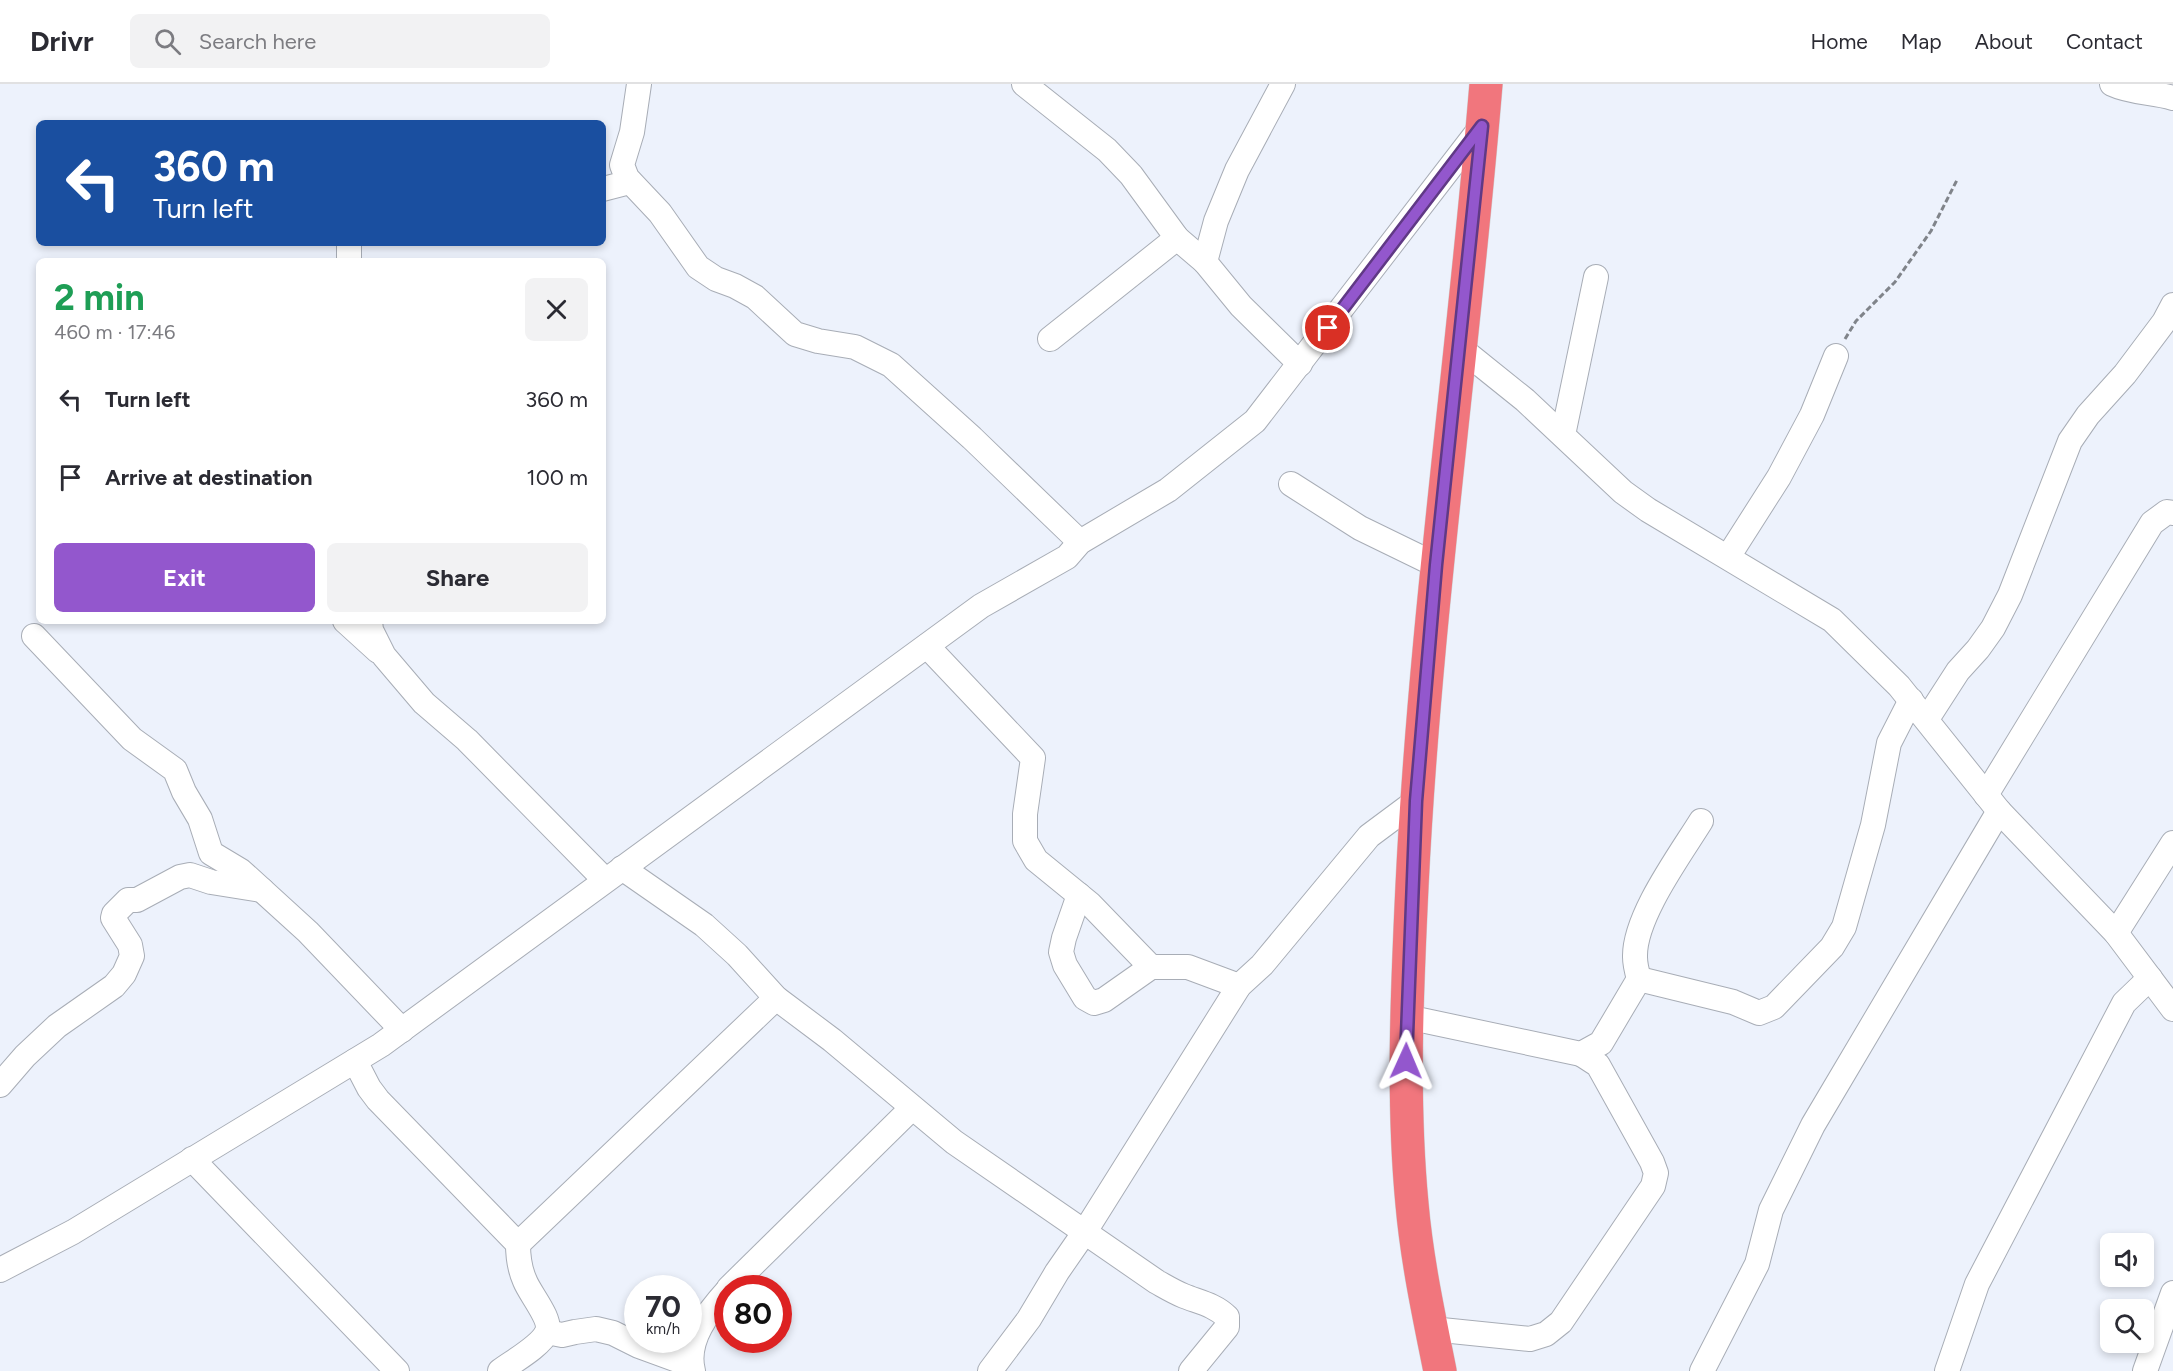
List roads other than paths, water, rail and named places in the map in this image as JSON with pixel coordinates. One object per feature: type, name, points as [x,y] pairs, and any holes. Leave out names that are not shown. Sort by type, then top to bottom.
[{"type":"highway","points":[[1440,1371],[1412,1206],[1406,1061],[1407,1017],[1416,801],[1436,565],[1486,84]]},
{"type":"street","points":[[639,84],[632,132],[622,165],[630,182],[660,213],[698,267],[716,279],[756,297],[795,334],[818,341],[855,346],[891,365],[972,438],[1080,542]]},
{"type":"street","points":[[1024,84],[1107,150],[1131,175],[1177,238],[1205,262],[1241,306],[1299,364]]},
{"type":"street","points":[[1205,262],[1216,220],[1237,170],[1283,84]]},
{"type":"street","points":[[2112,84],[2131,91],[2157,93],[2173,98]]},
{"type":"street","points":[[0,1270],[73,1232],[355,1061],[402,1030],[981,606],[1067,557],[1080,542],[1168,490],[1255,421],[1482,126]]},
{"type":"street","points":[[606,188],[630,182]]},
{"type":"street","points":[[1050,339],[1177,238]]},
{"type":"street","points":[[1563,435],[1596,277]]},
{"type":"street","points":[[1927,719],[1958,671],[1978,650],[1993,628],[2010,595],[2070,441],[2088,415],[2125,374],[2170,316]]},
{"type":"street","points":[[1459,347],[1525,400],[1623,492],[1648,510],[1833,620],[1899,686],[1993,803],[2116,933],[2173,1009]]},
{"type":"street","points":[[1728,557],[1779,477],[1812,415],[1836,356]]},
{"type":"street","points":[[1291,484],[1360,528],[1436,565]]},
{"type":"street","points":[[1702,1371],[1757,1264],[1774,1202],[1813,1125],[2152,523],[2167,512],[2173,513]]},
{"type":"street","points":[[348,624],[384,656],[424,703],[614,874],[704,925],[737,955],[776,998],[832,1040],[954,1142],[1157,1282],[1180,1295],[1212,1306],[1227,1317],[1227,1327],[1191,1371]]},
{"type":"street","points":[[370,624],[384,656]]},
{"type":"street","points":[[34,636],[132,739],[175,770],[184,792],[200,819],[211,853],[241,871],[308,932],[402,1030]]},
{"type":"street","points":[[927,646],[1033,758],[1025,814],[1024,841],[1036,860],[1090,904],[1151,967]]},
{"type":"street","points":[[1639,980],[1733,1002],[1759,1013],[1774,1006],[1833,947],[1844,927],[1873,825],[1888,742],[1911,700]]},
{"type":"street","points":[[990,1371],[1029,1319],[1056,1272],[1084,1233],[1239,986],[1262,965],[1369,836],[1416,801]]},
{"type":"street","points":[[1593,1054],[1639,980],[1635,956],[1641,927],[1656,893],[1701,821]]},
{"type":"street","points":[[2116,933],[2173,843]]},
{"type":"street","points":[[0,1085],[25,1056],[57,1026],[114,986],[124,974],[132,956],[130,945],[113,918],[128,900],[137,900],[160,886],[190,875],[211,882],[262,890]]},
{"type":"street","points":[[1079,895],[1061,952],[1065,965],[1085,998],[1094,1003],[1104,1000],[1151,967],[1188,967],[1239,986]]},
{"type":"street","points":[[1947,1371],[1977,1284],[2124,1003],[2150,978]]},
{"type":"street","points":[[518,1244],[776,998]]},
{"type":"street","points":[[1407,1017],[1593,1054]]},
{"type":"street","points":[[1432,1329],[1530,1339],[1546,1334],[1560,1322],[1653,1186],[1656,1173],[1652,1162],[1593,1054]]},
{"type":"street","points":[[355,1061],[378,1100],[518,1244],[518,1257],[524,1280],[548,1322],[547,1332],[538,1343],[500,1371]]},
{"type":"street","points":[[742,1275],[912,1108]]},
{"type":"street","points":[[192,1159],[398,1371]]},
{"type":"street","points":[[2145,1371],[2173,1293]]},
{"type":"street","points":[[547,1332],[562,1335],[596,1329],[613,1333],[692,1368],[695,1340],[708,1312],[714,1305]]}]
